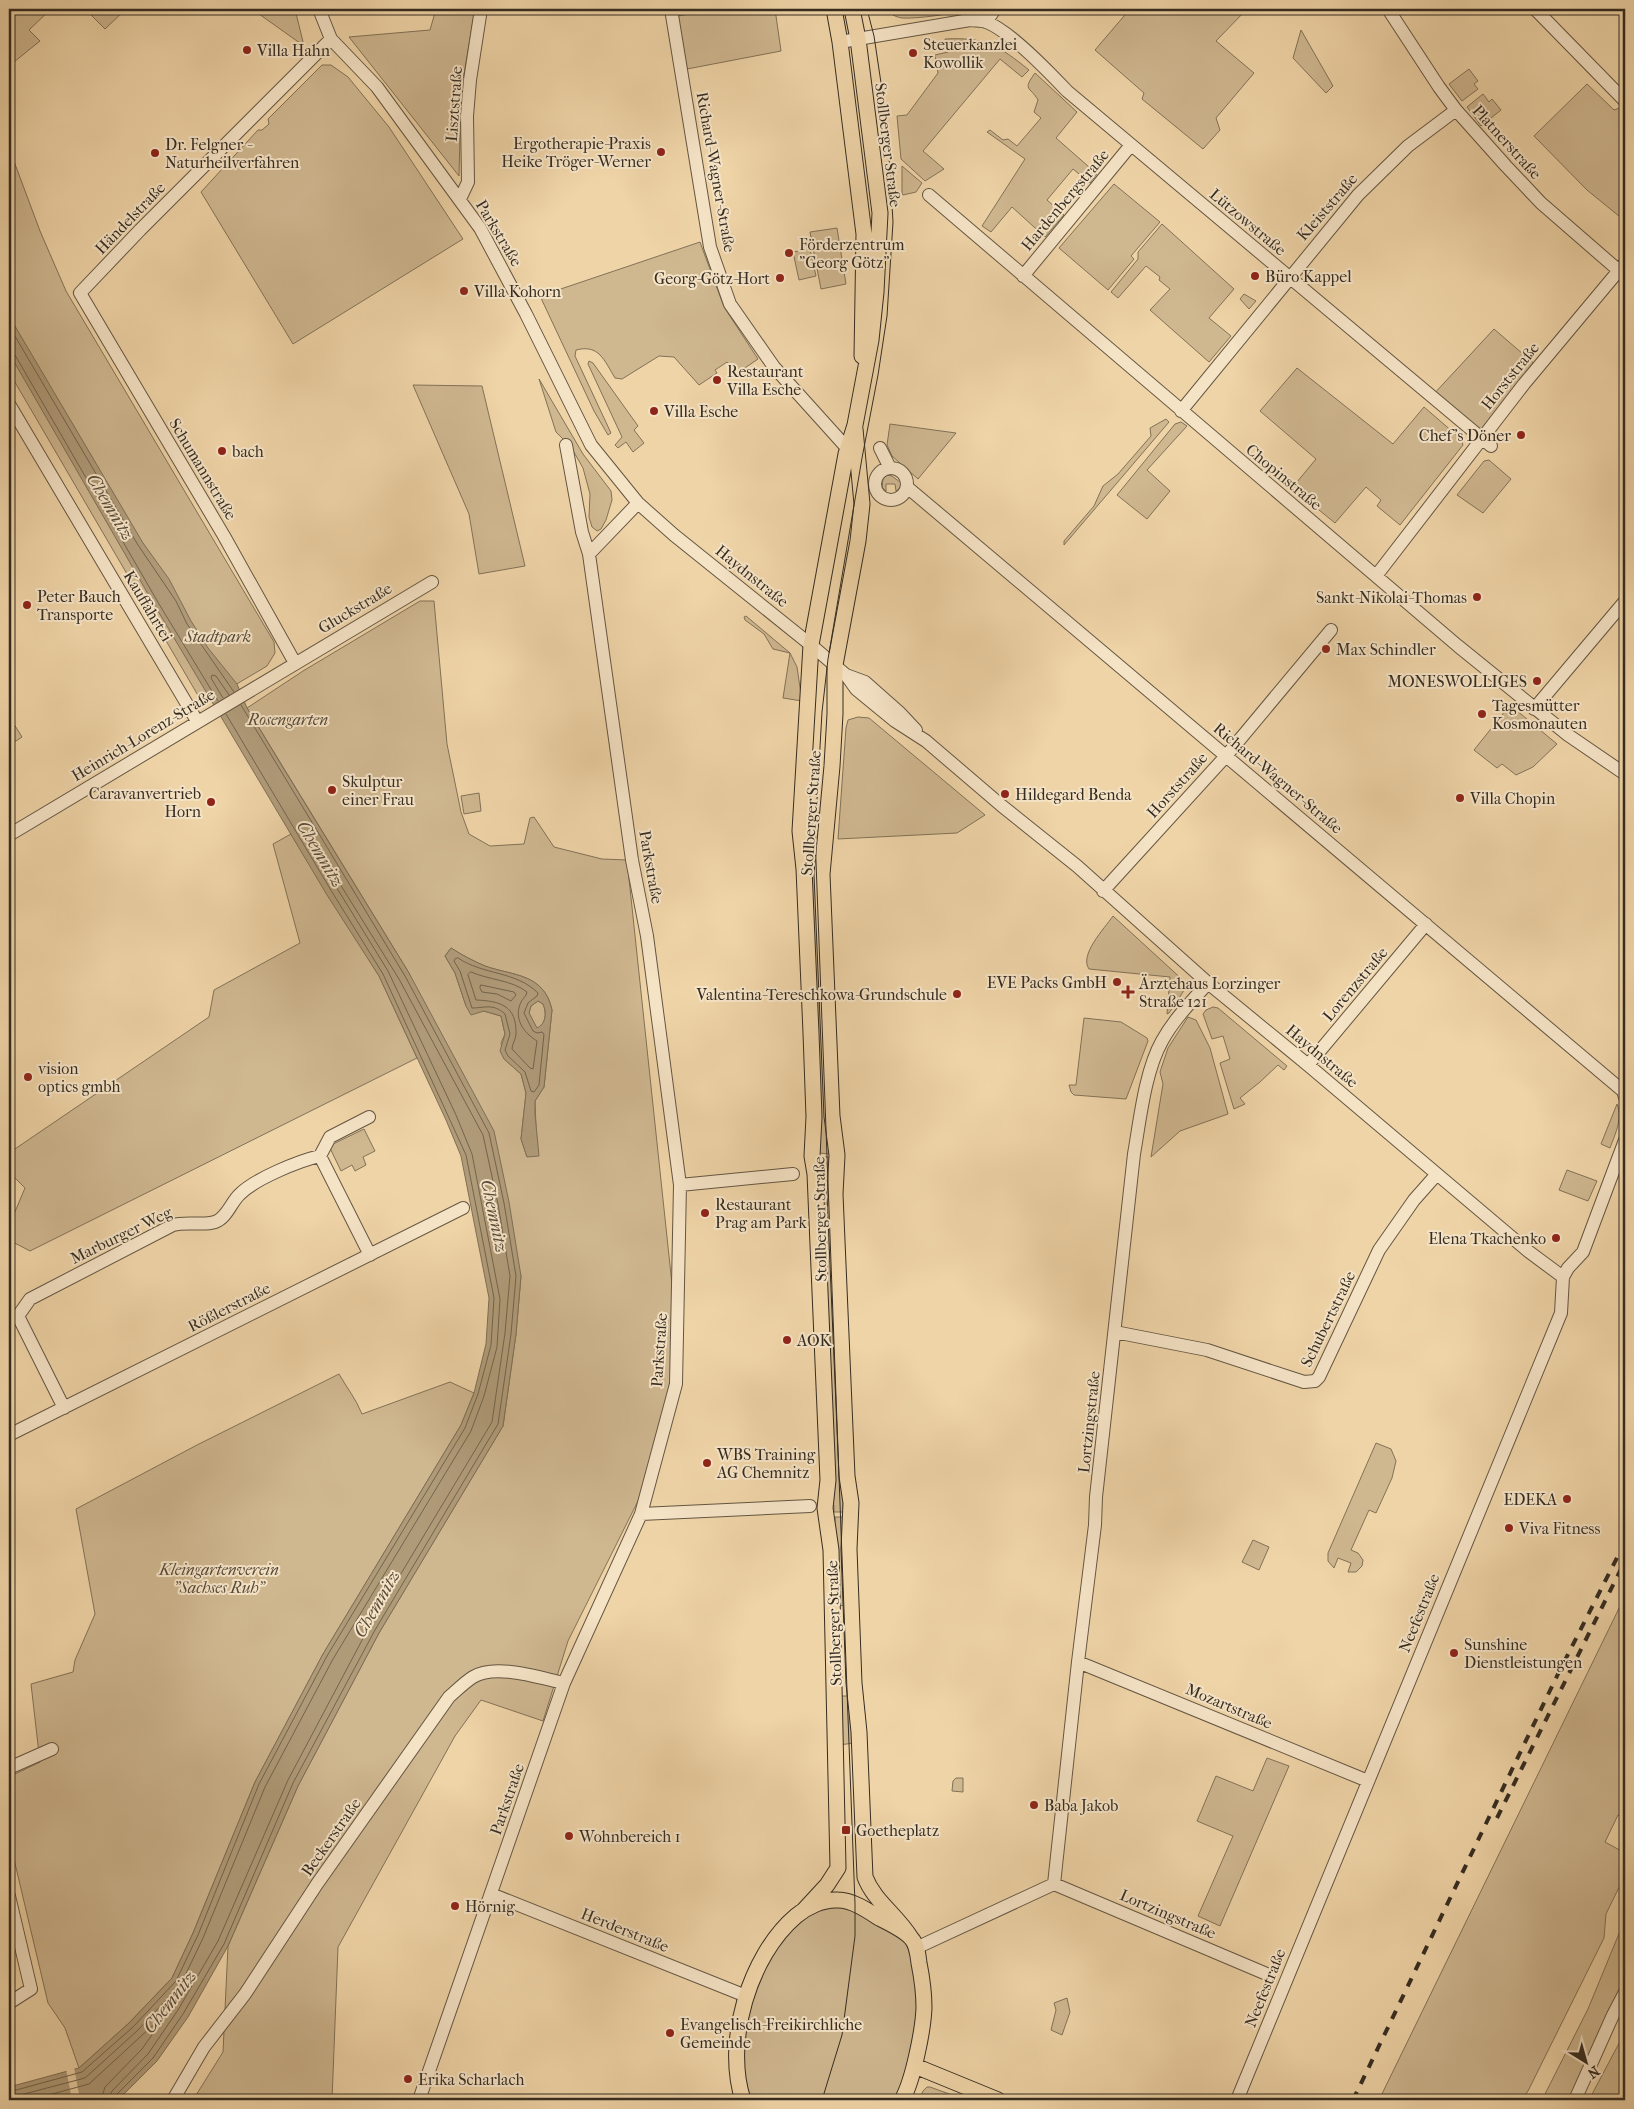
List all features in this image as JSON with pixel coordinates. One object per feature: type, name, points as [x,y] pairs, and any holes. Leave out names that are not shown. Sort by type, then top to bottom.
[{"type":"main road","name":"Stollberger Straße","points":[[834,9],[840,42],[864,234],[861,338],[863,374]]},
{"type":"main road","name":"Stollberger Straße","points":[[803,1910],[827,1885],[838,1868],[831,1550],[825,1508],[828,1480],[815,1174],[812,1156],[814,1117],[811,1023],[804,869],[800,831],[811,645],[847,448],[855,425],[863,374],[871,340],[875,302],[880,213],[858,39],[852,9]]},
{"type":"main road","name":"Stollberger Straße","points":[[855,425],[862,504],[835,714],[822,874],[832,1116],[837,1155],[835,1194],[847,1476],[851,1503],[850,1568],[854,1683],[859,1732],[865,1877],[870,1891],[892,1912],[914,1943]]},
{"type":"main road","points":[[743,2100],[737,2075],[737,2049],[746,1996],[766,1950],[787,1924],[803,1910],[824,1901],[838,1900],[850,1902],[872,1913],[914,1943],[922,1978],[924,2009],[914,2066],[902,2100]]},
{"type":"main road","points":[[914,2066],[998,2100]]},
{"type":"street","points":[[319,9],[331,39]]},
{"type":"street","name":"Lisztstraße","points":[[460,199],[468,182],[467,116],[470,80],[481,9]]},
{"type":"street","name":"Richard-Wagner-Straße","points":[[671,9],[710,247],[730,304],[774,367],[847,448]]},
{"type":"street","points":[[840,42],[964,21],[986,22],[995,9]]},
{"type":"street","name":"Platnerstraße","points":[[1388,9],[1456,110],[1541,203],[1623,270]]},
{"type":"street","points":[[1534,9],[1625,101]]},
{"type":"street","name":"Lützowstraße","points":[[986,22],[1002,31],[1041,64],[1067,91],[1486,442]]},
{"type":"street","name":"Parkstraße","points":[[331,39],[377,87],[480,228],[526,314],[591,445],[638,503]]},
{"type":"street","name":"Händelstraße","points":[[80,293],[140,230],[331,39]]},
{"type":"street","name":"Kleiststraße","points":[[1181,411],[1358,195],[1414,141],[1456,110]]},
{"type":"street","name":"Hardenbergstraße","points":[[1023,276],[1131,144]]},
{"type":"street","name":"Chopinstraße","points":[[929,195],[1534,709],[1625,774]]},
{"type":"street","name":"Horststraße","points":[[1376,576],[1486,442],[1524,384],[1623,270]]},
{"type":"street","name":"Schumannstraße","points":[[80,293],[224,536],[295,663]]},
{"type":"street","name":"Kauffahrtei","points":[[9,404],[197,721]]},
{"type":"street","name":"Parkstraße","points":[[419,2100],[564,1683],[641,1514],[676,1384],[680,1185],[647,936],[627,826],[589,554],[582,532],[566,445]]},
{"type":"street","name":"Richard-Wagner-Straße","points":[[880,448],[890,468],[898,469],[905,475],[906,487],[1623,1091],[1625,1097]]},
{"type":"street","points":[[890,468],[880,472],[876,479],[876,486],[880,494],[887,498],[896,498],[903,494],[906,487]]},
{"type":"street","points":[[589,554],[638,503]]},
{"type":"street","name":"Haydnstraße","points":[[638,503],[674,535],[811,645],[840,670],[856,689],[895,722],[926,741],[1104,891],[1208,983],[1528,1251],[1563,1277]]},
{"type":"street","name":"Gluckstraße","points":[[295,663],[432,582]]},
{"type":"street","points":[[1534,709],[1625,601]]},
{"type":"street","name":"Horststraße","points":[[1104,891],[1226,756],[1332,630]]},
{"type":"street","name":"Heinrich-Lorenz-Straße","points":[[9,835],[295,663]]},
{"type":"street","name":"Lorenzstraße","points":[[1308,1065],[1426,924]]},
{"type":"street","name":"Lortzingstraße","points":[[1208,983],[1170,1027],[1161,1042],[1153,1063],[1134,1154],[1096,1497],[1096,1525],[1078,1662],[1054,1884],[1269,1975]]},
{"type":"street","points":[[369,1117],[330,1137],[320,1156],[370,1255]]},
{"type":"street","points":[[1563,1277],[1568,1268],[1583,1252],[1625,1140]]},
{"type":"street","name":"Marburger Weg","points":[[64,1408],[13,1313],[30,1299],[173,1225],[183,1222],[214,1223],[221,1219],[238,1195],[246,1188],[301,1160],[320,1156]]},
{"type":"street","points":[[680,1185],[793,1174]]},
{"type":"street","name":"Schubertstraße","points":[[1115,1332],[1207,1350],[1304,1382],[1315,1381],[1319,1377],[1379,1250],[1414,1200],[1436,1174]]},
{"type":"street","name":"Rößlerstraße","points":[[9,1435],[463,1208]]},
{"type":"street","name":"Neefestraße","points":[[1237,2100],[1561,1313],[1563,1277]]},
{"type":"street","points":[[641,1514],[810,1506]]},
{"type":"street","name":"Mozartstraße","points":[[1078,1662],[1368,1781]]},
{"type":"street","name":"Beckerstraße","points":[[173,2100],[204,2047],[245,1994],[317,1884],[449,1697],[474,1676],[494,1671],[515,1673],[564,1683]]},
{"type":"street","points":[[9,1768],[52,1748]]},
{"type":"street","points":[[914,1943],[1054,1884]]},
{"type":"street","name":"Herderstraße","points":[[491,1894],[746,1996]]},
{"type":"street","points":[[9,1896],[31,1989],[9,2003]]},
{"type":"street","points":[[1575,2100],[1625,1992]]},
{"type":"green space","points":[[9,9],[51,9],[29,30],[40,41],[9,66]]},
{"type":"green space","points":[[85,9],[126,9],[105,29]]},
{"type":"green space","points":[[252,9],[295,9],[304,46]]},
{"type":"green space","points":[[436,9],[475,9],[461,92],[459,176],[349,37],[430,30]]},
{"type":"green space","points":[[717,9],[775,9],[781,51],[687,69],[678,16]]},
{"type":"green space","points":[[885,9],[908,9],[911,12],[916,9],[968,9],[926,17],[902,18]]},
{"type":"green space","points":[[1130,9],[1247,9],[1216,41],[1254,73],[1216,118],[1220,130],[1203,149],[1142,99],[1144,93],[1095,50]]},
{"type":"green space","points":[[1301,30],[1333,86],[1326,93],[1293,58]]},
{"type":"green space","points":[[945,39],[971,39],[990,44],[1008,54],[1029,70],[1022,77],[1000,59],[923,151],[944,169],[925,181],[901,159],[897,116],[907,115],[938,73],[935,55],[948,52]]},
{"type":"green space","points":[[322,65],[331,65],[348,77],[389,127],[463,239],[293,344],[201,192],[258,130],[262,130],[269,124],[268,119]]},
{"type":"green space","points":[[1469,69],[1478,81],[1474,84],[1478,89],[1462,101],[1449,84]]},
{"type":"green space","points":[[1035,73],[1077,112],[1056,138],[1097,174],[1090,183],[1073,169],[1047,200],[1064,215],[1045,237],[1012,207],[991,232],[982,226],[1025,159],[987,132],[990,130],[1003,140],[1008,139],[1017,146],[1041,118],[1034,112],[1038,100],[1028,86]]},
{"type":"green space","points":[[1587,84],[1614,110],[1625,106],[1625,221],[1587,190],[1534,136]]},
{"type":"green space","points":[[1483,94],[1489,102],[1492,99],[1501,110],[1481,126],[1467,107]]},
{"type":"green space","name":"Stadtpark","points":[[9,148],[40,231],[66,291],[274,642],[275,653],[267,666],[203,704],[9,372]]},
{"type":"green space","points":[[902,166],[922,183],[916,192],[903,195]]},
{"type":"green space","points":[[1114,184],[1160,222],[1131,256],[1134,259],[1108,290],[1059,248]]},
{"type":"green space","points":[[1162,224],[1234,289],[1209,318],[1231,336],[1209,362],[1150,310],[1170,289],[1159,280],[1160,277],[1146,266],[1118,298],[1111,292],[1138,259],[1138,252]]},
{"type":"green space","points":[[837,228],[846,284],[821,289],[810,232]]},
{"type":"green space","points":[[700,242],[724,307],[758,359],[736,374],[727,362],[715,370],[717,373],[699,385],[674,357],[659,356],[622,379],[615,378],[596,351],[590,349],[576,350],[575,356],[611,433],[608,435],[594,411],[540,296]]},
{"type":"green space","points":[[810,249],[816,276],[799,280],[793,252]]},
{"type":"green space","points":[[1244,294],[1256,301],[1249,309],[1240,299]]},
{"type":"green space","points":[[1494,329],[1538,367],[1481,438],[1432,396]]},
{"type":"green space","points":[[589,361],[593,363],[638,426],[634,430],[644,443],[633,452],[626,442],[618,448],[615,445],[622,437],[588,364]]},
{"type":"green space","points":[[1297,368],[1393,444],[1424,407],[1461,439],[1463,445],[1400,525],[1377,506],[1381,500],[1366,487],[1335,523],[1292,488],[1316,459],[1260,411]]},
{"type":"green space","points":[[539,379],[583,454],[611,491],[612,500],[606,520],[601,529],[597,531],[592,527],[589,517],[590,494],[583,468],[571,447],[556,432]]},
{"type":"green space","points":[[413,385],[482,386],[525,566],[479,574],[469,514]]},
{"type":"green space","points":[[1166,419],[1169,422],[1064,545],[1064,541],[1094,506],[1103,486],[1118,474],[1151,436],[1150,428]]},
{"type":"green space","points":[[1181,422],[1187,426],[1147,470],[1170,491],[1147,519],[1117,495],[1175,424]]},
{"type":"green space","points":[[890,424],[956,433],[918,479],[892,456],[887,445]]},
{"type":"green space","points":[[1489,460],[1511,479],[1483,513],[1457,495],[1484,461]]},
{"type":"green space","points":[[887,475],[892,476],[901,483],[901,488],[896,491],[895,484],[886,484],[886,491],[882,488],[883,479]]},
{"type":"green space","name":"Rosengarten","points":[[420,601],[434,601],[447,744],[461,812],[469,834],[490,846],[524,844],[530,818],[534,817],[554,847],[602,859],[627,860],[681,1369],[661,1455],[568,1641],[543,1721],[481,1700],[455,1736],[338,1947],[332,2100],[193,2100],[223,2052],[228,1946],[298,1786],[379,1633],[503,1426],[516,1334],[521,1276],[409,973],[247,708],[303,671]],"holes":[[[451,948],[485,966],[535,982],[548,998],[552,1010],[544,1087],[535,1101],[536,1127],[527,1157],[521,1139],[526,1093],[521,1074],[504,1059],[501,1043],[505,1034],[501,1016],[466,1006],[455,973],[445,956]]]},
{"type":"green space","points":[[746,616],[790,653],[773,649],[764,634],[745,620],[744,617]]},
{"type":"green space","points":[[790,653],[797,667],[802,701],[783,698]]},
{"type":"green space","points":[[1510,705],[1557,744],[1533,767],[1516,775],[1502,764],[1497,768],[1474,750]]},
{"type":"green space","points":[[9,716],[22,737],[13,743],[9,737]]},
{"type":"green space","points":[[858,717],[869,718],[985,815],[957,833],[838,839],[846,728],[848,720]]},
{"type":"green space","points":[[479,793],[481,811],[464,814],[461,796]]},
{"type":"green space","points":[[803,812],[823,813],[829,1154],[820,1153]]},
{"type":"green space","points":[[291,834],[379,976],[417,1058],[30,1251],[9,1240],[9,1226],[25,1188],[9,1172],[9,1153],[209,1017],[214,990],[300,943],[273,844]]},
{"type":"green space","points":[[1113,916],[1185,982],[1183,992],[1169,1013],[1167,1014],[1170,977],[1089,969],[1087,957],[1090,950]]},
{"type":"green space","points":[[538,1001],[543,1004],[545,1015],[544,1021],[537,1029],[529,1013],[531,1006]]},
{"type":"green space","points":[[1213,1007],[1218,1008],[1287,1066],[1284,1070],[1278,1065],[1240,1098],[1245,1104],[1234,1109],[1220,1063],[1230,1059],[1223,1036],[1212,1039],[1203,1014],[1206,1010]]},
{"type":"green space","points":[[1188,1017],[1196,1020],[1210,1048],[1228,1114],[1180,1131],[1151,1157],[1163,1084],[1160,1072],[1168,1048]]},
{"type":"green space","points":[[1084,1018],[1121,1022],[1147,1038],[1148,1041],[1126,1099],[1074,1095],[1071,1092],[1069,1085],[1076,1085]]},
{"type":"green space","points":[[1617,1104],[1619,1121],[1610,1148],[1601,1144]]},
{"type":"green space","points":[[364,1129],[375,1151],[363,1157],[366,1165],[355,1171],[352,1165],[341,1171],[329,1146]]},
{"type":"green space","points":[[819,1157],[829,1157],[848,1503],[843,1503],[843,1512],[834,1512],[834,1505],[829,1505]]},
{"type":"green space","points":[[1567,1170],[1597,1181],[1588,1201],[1559,1190]]},
{"type":"green space","name":"Kleingartenverein \"Sachses Ruh\"","points":[[339,1374],[362,1414],[450,1382],[474,1393],[461,1425],[323,1654],[255,1782],[193,1933],[172,1978],[129,2023],[79,2068],[65,2028],[48,2003],[9,1838],[9,1777],[40,1762],[31,1684],[73,1672],[75,1660],[95,1614],[76,1509],[197,1445]]},
{"type":"green space","points":[[1376,1443],[1391,1449],[1396,1461],[1392,1478],[1376,1513],[1369,1510],[1351,1550],[1358,1553],[1363,1560],[1362,1566],[1356,1572],[1348,1572],[1351,1563],[1338,1558],[1334,1568],[1328,1561],[1328,1553]]},
{"type":"green space","points":[[835,1517],[843,1517],[848,1605],[835,1606],[830,1522],[835,1522]]},
{"type":"green space","points":[[1253,1540],[1269,1547],[1259,1570],[1242,1562]]},
{"type":"green space","points":[[1625,1596],[1625,1818],[1618,1815],[1605,1842],[1625,1853],[1625,1875],[1606,1914],[1604,1938],[1528,2091],[1521,2100],[1379,2100]]},
{"type":"green space","points":[[839,1696],[851,1696],[855,1743],[838,1745]]},
{"type":"green space","points":[[1267,1758],[1289,1766],[1220,1926],[1198,1916],[1233,1836],[1197,1821],[1216,1776],[1253,1791]]},
{"type":"green space","points":[[956,1778],[963,1778],[963,1792],[952,1791],[953,1781]]},
{"type":"green space","points":[[838,1900],[911,1938],[924,2009],[902,2100],[743,2100],[740,2089],[746,1996],[787,1924]]},
{"type":"green space","points":[[1625,1919],[1625,1977],[1570,2100],[1542,2100],[1588,2009]]},
{"type":"green space","points":[[1067,1998],[1070,2012],[1062,2035],[1051,2030],[1056,2010],[1054,2003]]},
{"type":"green space","points":[[1625,2032],[1625,2100],[1589,2100]]},
{"type":"green space","points":[[927,2087],[930,2087],[966,2100],[919,2100]]},
{"type":"water","name":"Chemnitz","points":[[9,316],[143,543],[169,579],[191,621],[208,648],[237,684],[247,708],[409,973],[494,1131],[509,1202],[521,1276],[516,1334],[503,1426],[379,1633],[298,1786],[228,1946],[188,2017],[157,2061],[118,2100],[9,2100],[9,2087],[79,2068],[129,2023],[172,1978],[193,1933],[255,1782],[323,1654],[461,1425],[474,1393],[486,1344],[489,1298],[461,1156],[379,976],[327,895],[155,606],[9,353]]},
{"type":"water","points":[[451,948],[485,966],[526,978],[535,982],[548,998],[552,1010],[544,1087],[535,1101],[539,1156],[527,1157],[521,1139],[526,1093],[521,1074],[504,1059],[500,1051],[505,1034],[501,1016],[484,1011],[471,1015],[455,973],[445,956]],"holes":[[[538,1001],[543,1004],[545,1018],[537,1028],[529,1013],[531,1006]]]},
{"type":"pier","points":[[74,2067],[80,2100],[72,2100],[66,2069]]},
{"type":"tram line","points":[[822,2100],[842,2035],[855,1936],[855,1904],[815,835],[822,712],[828,659],[887,316],[893,222],[887,123],[874,36],[867,9]]},
{"type":"railway","points":[[1353,2100],[1557,1676],[1625,1542]]},
{"type":"railway","points":[[1497,1818],[1625,1561]]},
{"type":"place","name":"Villa Hahn","points":[[247,50]]},
{"type":"place","name":"Steuerkanzlei Kowollik","points":[[913,53]]},
{"type":"place","name":"Ergotherapie-Praxis Heike Tröger-Werner","points":[[661,152]]},
{"type":"place","name":"Dr. Felgner - Naturheilverfahren","points":[[155,153]]},
{"type":"place","name":"Förderzentrum \"Georg Götz\"","points":[[789,253]]},
{"type":"place","name":"Büro Kappel","points":[[1255,276]]},
{"type":"place","name":"Georg-Götz-Hort","points":[[780,278]]},
{"type":"place","name":"Villa Kohorn","points":[[464,291]]},
{"type":"place","name":"Restaurant Villa Esche","points":[[717,380]]},
{"type":"place","name":"Villa Esche","points":[[654,411]]},
{"type":"place","name":"Chef's Döner","points":[[1521,435]]},
{"type":"place","name":"bach","points":[[222,451]]},
{"type":"place","name":"Sankt-Nikolai-Thomas","points":[[1477,597]]},
{"type":"place","name":"Peter Bauch Transporte","points":[[27,605]]},
{"type":"place","name":"Max Schindler","points":[[1326,649]]},
{"type":"place","name":"MONESWOLLIGES","points":[[1537,681]]},
{"type":"place","name":"Tagesmütter Kosmonauten","points":[[1482,714]]},
{"type":"place","name":"Skulptur einer Frau","points":[[332,790]]},
{"type":"place","name":"Hildegard Benda","points":[[1005,794]]},
{"type":"place","name":"Villa Chopin","points":[[1460,798]]},
{"type":"place","name":"Caravanvertrieb Horn","points":[[211,802]]},
{"type":"place","name":"EVE Packs GmbH","points":[[1117,982]]},
{"type":"place","name":"Ärztehaus Lorzinger Straße 121","points":[[1128,992]]},
{"type":"place","name":"Valentina-Tereschkowa-Grundschule","points":[[957,994]]},
{"type":"place","name":"vision optics gmbh","points":[[28,1077]]},
{"type":"place","name":"Restaurant Prag am Park","points":[[705,1213]]},
{"type":"place","name":"Elena Tkachenko","points":[[1556,1238]]},
{"type":"place","name":"AOK","points":[[787,1340]]},
{"type":"place","name":"WBS Training AG Chemnitz","points":[[707,1463]]},
{"type":"place","name":"EDEKA","points":[[1567,1499]]},
{"type":"place","name":"Viva Fitness","points":[[1509,1528]]},
{"type":"place","name":"Sunshine Dienstleistungen","points":[[1454,1653]]},
{"type":"place","name":"Baba Jakob","points":[[1034,1805]]},
{"type":"place","name":"Goetheplatz","points":[[846,1830]]},
{"type":"place","name":"Wohnbereich 1","points":[[569,1836]]},
{"type":"place","name":"Hörnig","points":[[455,1906]]},
{"type":"place","name":"Evangelisch-Freikirchliche Gemeinde","points":[[670,2033]]},
{"type":"place","name":"Erika Scharlach","points":[[408,2079]]}]
